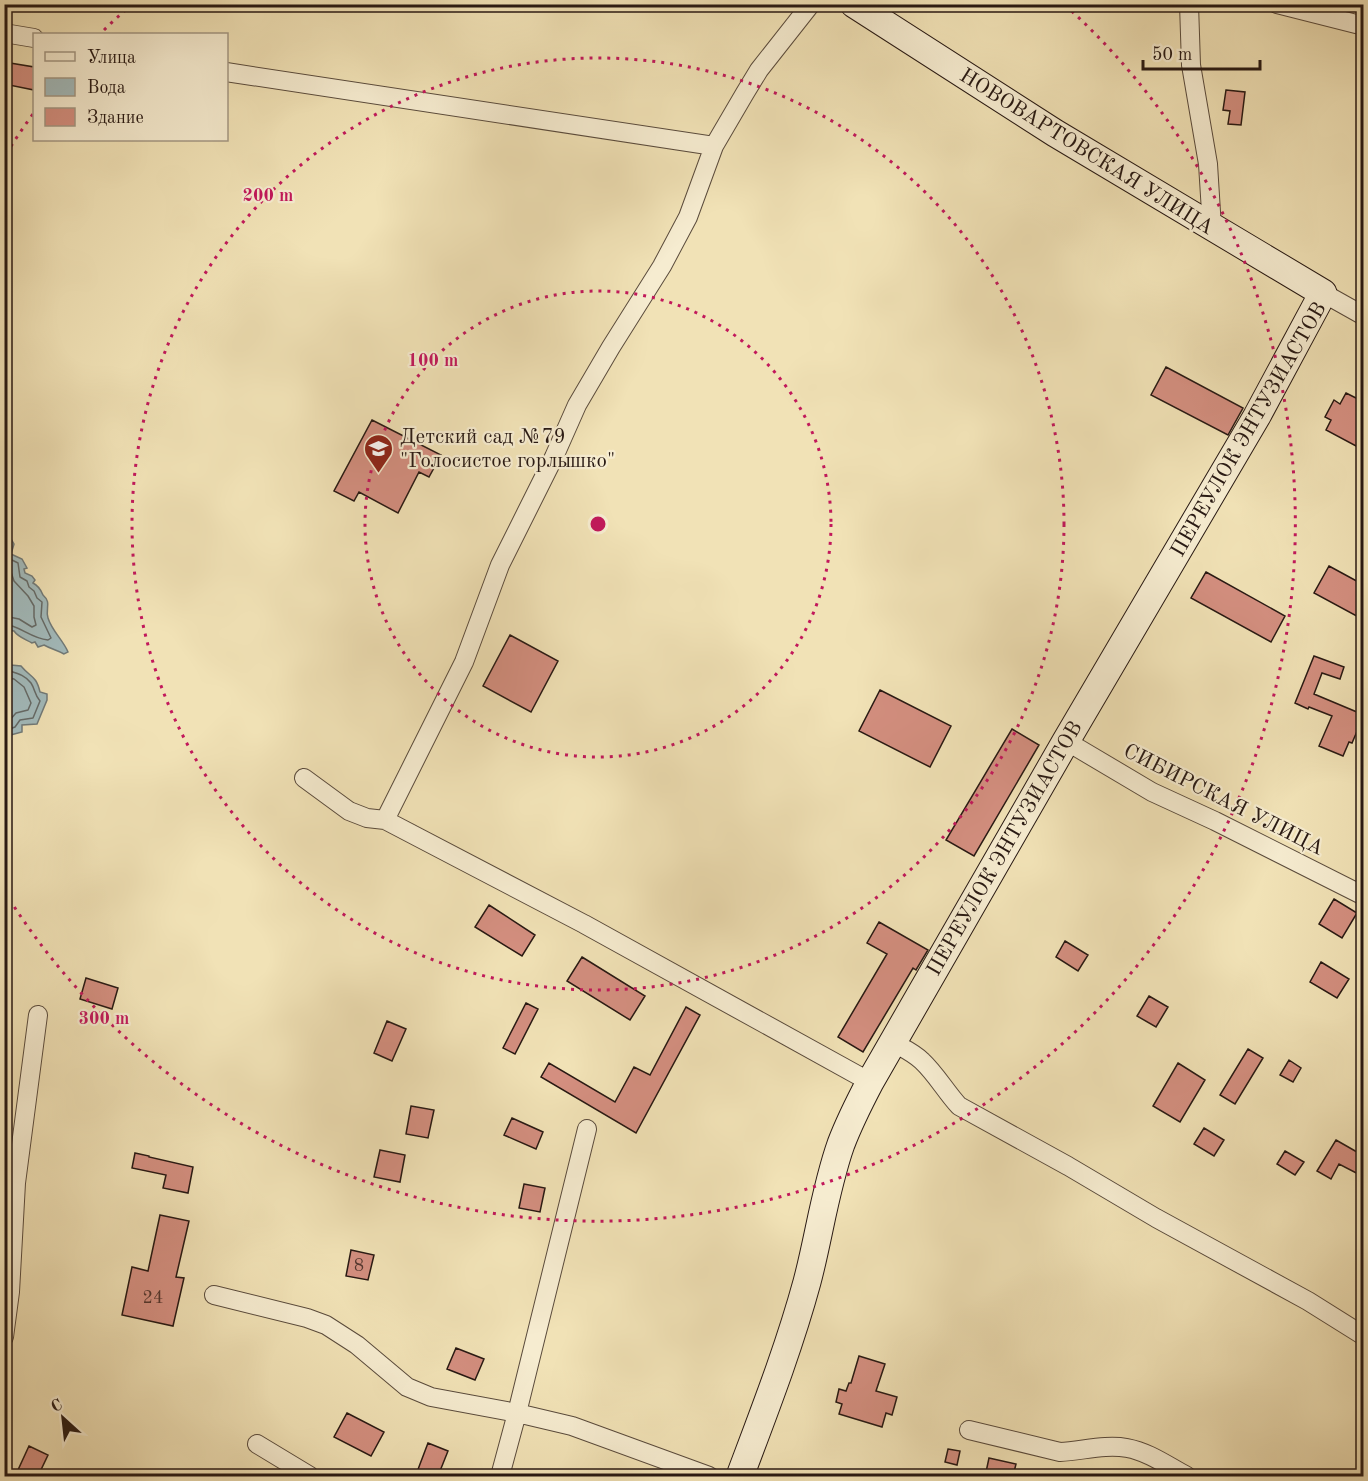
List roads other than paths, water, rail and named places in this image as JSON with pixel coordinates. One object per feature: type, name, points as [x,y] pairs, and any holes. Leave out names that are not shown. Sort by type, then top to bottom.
[{"type":"main road","name":"НОВОВАРТОВСКАЯ УЛИЦА","points":[[854,4],[1054,133],[1323,294]]},
{"type":"main road","name":"ПЕРЕУЛОК ЭНТУЗИАСТОВ","points":[[740,1476],[796,1321],[840,1146],[853,1115],[1065,741],[1257,416],[1323,294]]},
{"type":"street","points":[[385,820],[464,662],[500,565],[554,457],[577,405],[662,266],[688,217],[714,146],[759,70],[811,4]]},
{"type":"street","points":[[1189,4],[1191,65],[1208,164],[1212,228]]},
{"type":"street","points":[[1277,4],[1364,27]]},
{"type":"street","points":[[4,33],[33,38]]},
{"type":"street","points":[[228,72],[714,146]]},
{"type":"street","name":"ПЕРЕУЛОК ЭНТУЗИАСТОВ","points":[[1323,294],[1364,316]]},
{"type":"street","name":"СИБИРСКАЯ УЛИЦА","points":[[1065,741],[1152,792],[1364,896]]},
{"type":"street","points":[[304,778],[350,811],[367,818],[385,820],[584,924],[870,1082]]},
{"type":"street","points":[[5,1332],[10,1292],[16,1183],[38,1015]]},
{"type":"street","points":[[894,1043],[923,1061],[959,1106],[1308,1301],[1364,1336]]},
{"type":"street","points":[[500,1476],[518,1413],[587,1129]]},
{"type":"street","points":[[214,1295],[307,1318],[326,1325],[357,1345],[407,1387],[431,1397],[518,1413],[572,1426],[709,1476]]},
{"type":"street","points":[[969,1430],[1060,1452],[1100,1447],[1125,1447],[1144,1452],[1187,1476]]},
{"type":"street","points":[[258,1444],[310,1476]]},
{"type":"water","points":[[10,537],[14,544],[11,554],[22,559],[27,568],[24,569],[25,573],[32,576],[35,580],[33,583],[40,588],[48,603],[48,618],[68,652],[64,654],[44,645],[38,647],[35,642],[32,643],[5,627],[5,538]]},
{"type":"water","points":[[4,663],[21,666],[35,679],[40,692],[47,694],[47,700],[37,724],[22,725],[22,732],[7,736],[5,740]]},
{"type":"place","name":"Детский сад №79 \"Голосистое горлышко\"","points":[[379,474]]}]
